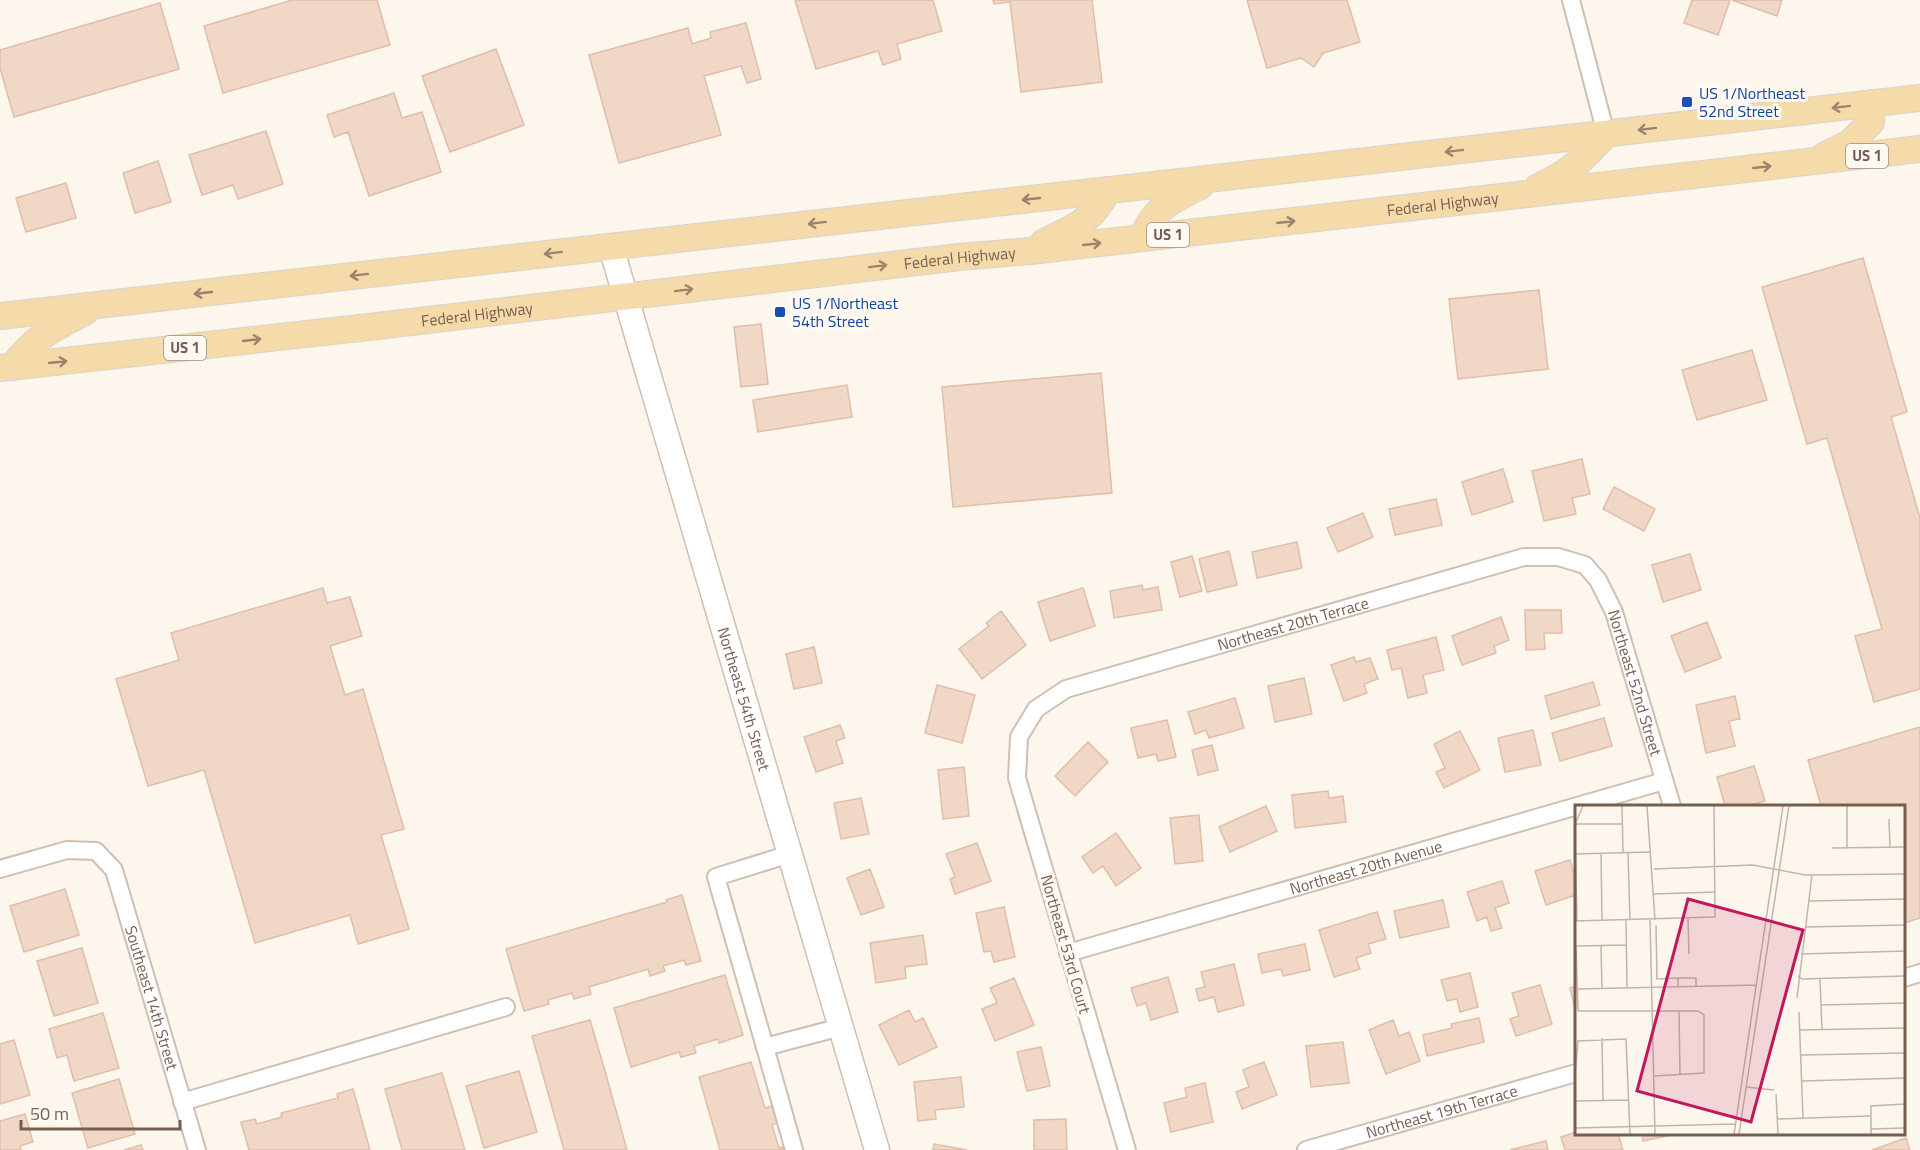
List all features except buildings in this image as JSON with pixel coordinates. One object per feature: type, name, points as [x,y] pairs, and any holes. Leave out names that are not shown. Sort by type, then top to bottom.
[{"type":"main road","points":[[0,316],[1920,98]]},
{"type":"main road","points":[[1813,162],[1850,142],[1871,122],[1872,103]]},
{"type":"main road","points":[[1522,195],[1563,176],[1606,134]]},
{"type":"main road","name":"Federal Highway","points":[[6,368],[959,257],[1030,251],[1920,149]]},
{"type":"main road","points":[[1142,238],[1148,224],[1164,204],[1214,178]]},
{"type":"main road","points":[[1030,251],[1087,220],[1099,207],[1108,190]]},
{"type":"main road","points":[[6,368],[49,331],[99,305]]},
{"type":"street","points":[[1571,0],[1606,134]]},
{"type":"street","name":"Northeast 54th Street","points":[[611,247],[877,1150]]},
{"type":"street","name":"Northeast 20th Terrace","points":[[1019,737],[1036,709],[1066,689],[1524,557],[1558,557],[1585,565]]},
{"type":"street","name":"Northeast 52nd Street","points":[[1585,565],[1598,580],[1614,612],[1670,805]]},
{"type":"street","name":"Northeast 53rd Court","points":[[1019,737],[1017,778],[1127,1150]]},
{"type":"street","name":"Northeast 20th Avenue","points":[[1581,805],[1664,781]]},
{"type":"street","name":"Northeast 20th Avenue","points":[[1068,953],[1575,807]]},
{"type":"street","name":"Southeast 14th Street","points":[[0,869],[68,850],[96,851],[114,870],[197,1150]]},
{"type":"street","points":[[789,854],[716,877],[794,1150]]},
{"type":"street","points":[[1905,978],[1920,973]]},
{"type":"street","points":[[182,1102],[506,1007]]},
{"type":"street","points":[[765,1047],[841,1027]]},
{"type":"street","name":"Northeast 19th Terrace","points":[[1306,1150],[1575,1073]]},
{"type":"place","name":"US 1/Northeast 52nd Street","points":[[1687,102]]},
{"type":"place","name":"US 1/Northeast 54th Street","points":[[780,312]]}]
